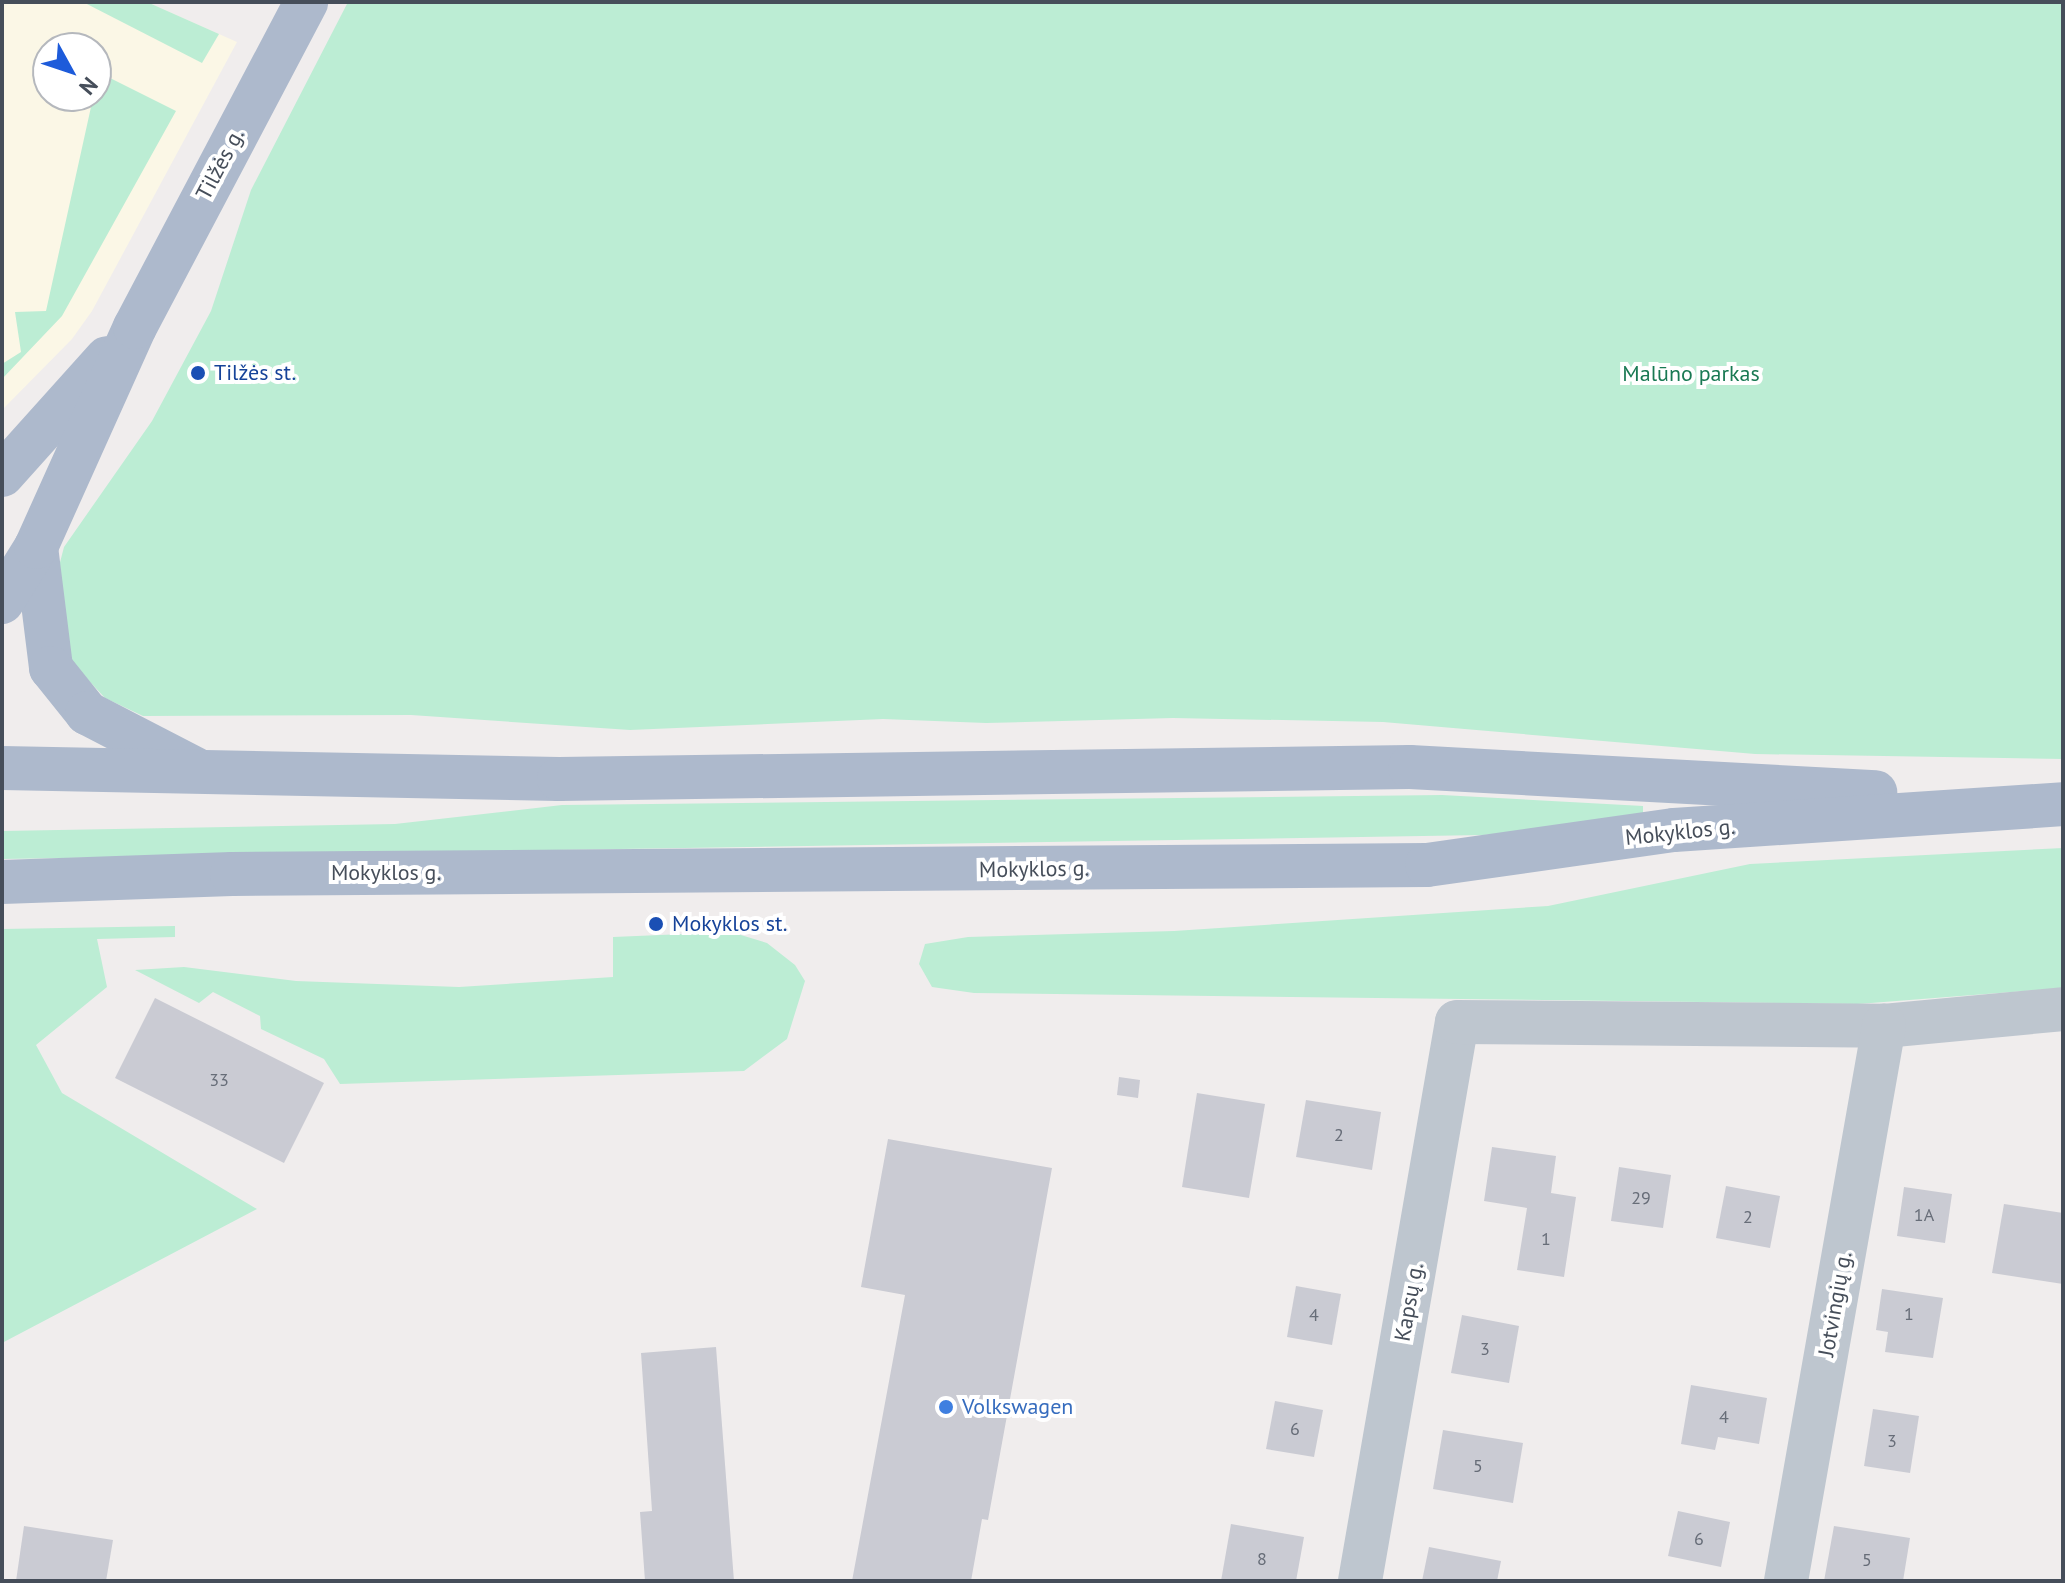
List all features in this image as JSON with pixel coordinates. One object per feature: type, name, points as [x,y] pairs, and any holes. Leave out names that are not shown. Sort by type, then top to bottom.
[{"type":"main road","name":"Tilžės g.","points":[[2,602],[36,547],[135,327],[306,2]]},
{"type":"main road","name":"Tilžės g.","points":[[2,475],[135,327]]},
{"type":"main road","points":[[36,547],[46,648],[59,679],[87,713],[204,774]]},
{"type":"main road","name":"Mokyklos g.","points":[[2,768],[559,779],[1410,767],[2063,803]]},
{"type":"main road","name":"Mokyklos g.","points":[[2,882],[247,874],[1427,865],[1674,830],[2063,803]]},
{"type":"street","points":[[1884,1026],[2063,1009]]},
{"type":"street","name":"Kapsų g.","points":[[1360,1581],[1457,1022],[1884,1026]]},
{"type":"street","name":"Jotvingių g.","points":[[1786,1581],[1884,1026]]},
{"type":"shaded area","points":[[2,2],[147,2],[237,42],[92,311],[72,339],[2,410]]},
{"type":"green space","points":[[83,2],[147,2],[219,34],[202,63]]},
{"type":"green space","name":"Malūno parkas","points":[[348,2],[2063,2],[2063,759],[1755,754],[1383,722],[1173,718],[986,723],[883,719],[630,730],[411,715],[143,716],[105,698],[66,656],[51,597],[64,547],[152,421],[211,311],[251,190]]},
{"type":"green space","points":[[112,79],[176,111],[62,316],[2,379],[2,364],[21,352],[15,312],[46,311],[90,112],[112,112]]},
{"type":"green space","points":[[1442,795],[1643,806],[1643,819],[1484,835],[2,859],[2,831],[395,824],[562,805]]},
{"type":"green space","points":[[2063,848],[2063,988],[1858,1004],[974,993],[932,987],[919,964],[925,944],[968,937],[1174,931],[1548,906],[1750,864]]},
{"type":"green space","points":[[175,926],[175,937],[97,939],[107,987],[36,1045],[62,1093],[257,1209],[2,1343],[2,929]]},
{"type":"green space","points":[[731,932],[767,943],[795,965],[805,981],[787,1039],[744,1071],[340,1084],[324,1059],[261,1029],[260,1016],[213,992],[199,1003],[135,970],[184,967],[296,981],[459,987],[613,977],[613,937]]},
{"type":"building","points":[[155,998],[324,1083],[284,1163],[115,1078]]},
{"type":"building","points":[[1119,1077],[1140,1080],[1138,1098],[1117,1095]]},
{"type":"building","points":[[1197,1093],[1265,1104],[1249,1198],[1182,1187]]},
{"type":"building","points":[[1306,1100],[1381,1112],[1372,1170],[1296,1157]]},
{"type":"building","name":"Volkswagen","points":[[888,1139],[1052,1168],[988,1520],[982,1519],[971,1581],[852,1581],[905,1295],[861,1287]]},
{"type":"building","points":[[1492,1147],[1556,1156],[1551,1193],[1576,1197],[1564,1277],[1517,1270],[1527,1208],[1484,1201]]},
{"type":"building","points":[[1619,1167],[1671,1175],[1663,1228],[1611,1221]]},
{"type":"building","points":[[1726,1186],[1780,1196],[1770,1248],[1716,1238]]},
{"type":"building","points":[[1904,1187],[1952,1194],[1945,1243],[1897,1236]]},
{"type":"building","points":[[2004,1204],[2063,1213],[2063,1284],[1992,1273]]},
{"type":"building","points":[[1296,1286],[1341,1294],[1332,1345],[1287,1337]]},
{"type":"building","points":[[1882,1289],[1943,1298],[1933,1358],[1885,1352],[1888,1332],[1876,1330]]},
{"type":"building","points":[[1462,1315],[1519,1326],[1509,1383],[1451,1373]]},
{"type":"building","points":[[716,1347],[734,1581],[645,1581],[640,1512],[652,1511],[641,1353]]},
{"type":"building","points":[[1691,1385],[1767,1398],[1759,1444],[1718,1437],[1715,1450],[1681,1444]]},
{"type":"building","points":[[1275,1401],[1323,1410],[1314,1457],[1266,1449]]},
{"type":"building","points":[[1873,1409],[1919,1416],[1910,1473],[1864,1466]]},
{"type":"building","points":[[1443,1430],[1523,1443],[1513,1503],[1433,1489]]},
{"type":"building","points":[[1678,1511],[1730,1522],[1721,1567],[1668,1556]]},
{"type":"building","points":[[1231,1524],[1304,1537],[1296,1581],[1221,1581]]},
{"type":"building","points":[[24,1526],[113,1540],[106,1581],[16,1581]]},
{"type":"building","points":[[1834,1526],[1910,1538],[1903,1581],[1824,1581]]},
{"type":"building","points":[[1429,1547],[1501,1561],[1497,1581],[1422,1581]]},
{"type":"place","name":"Tilžės st.","points":[[198,373]]},
{"type":"place","name":"Mokyklos st.","points":[[656,924]]},
{"type":"place","name":"Volkswagen","points":[[946,1407]]}]
